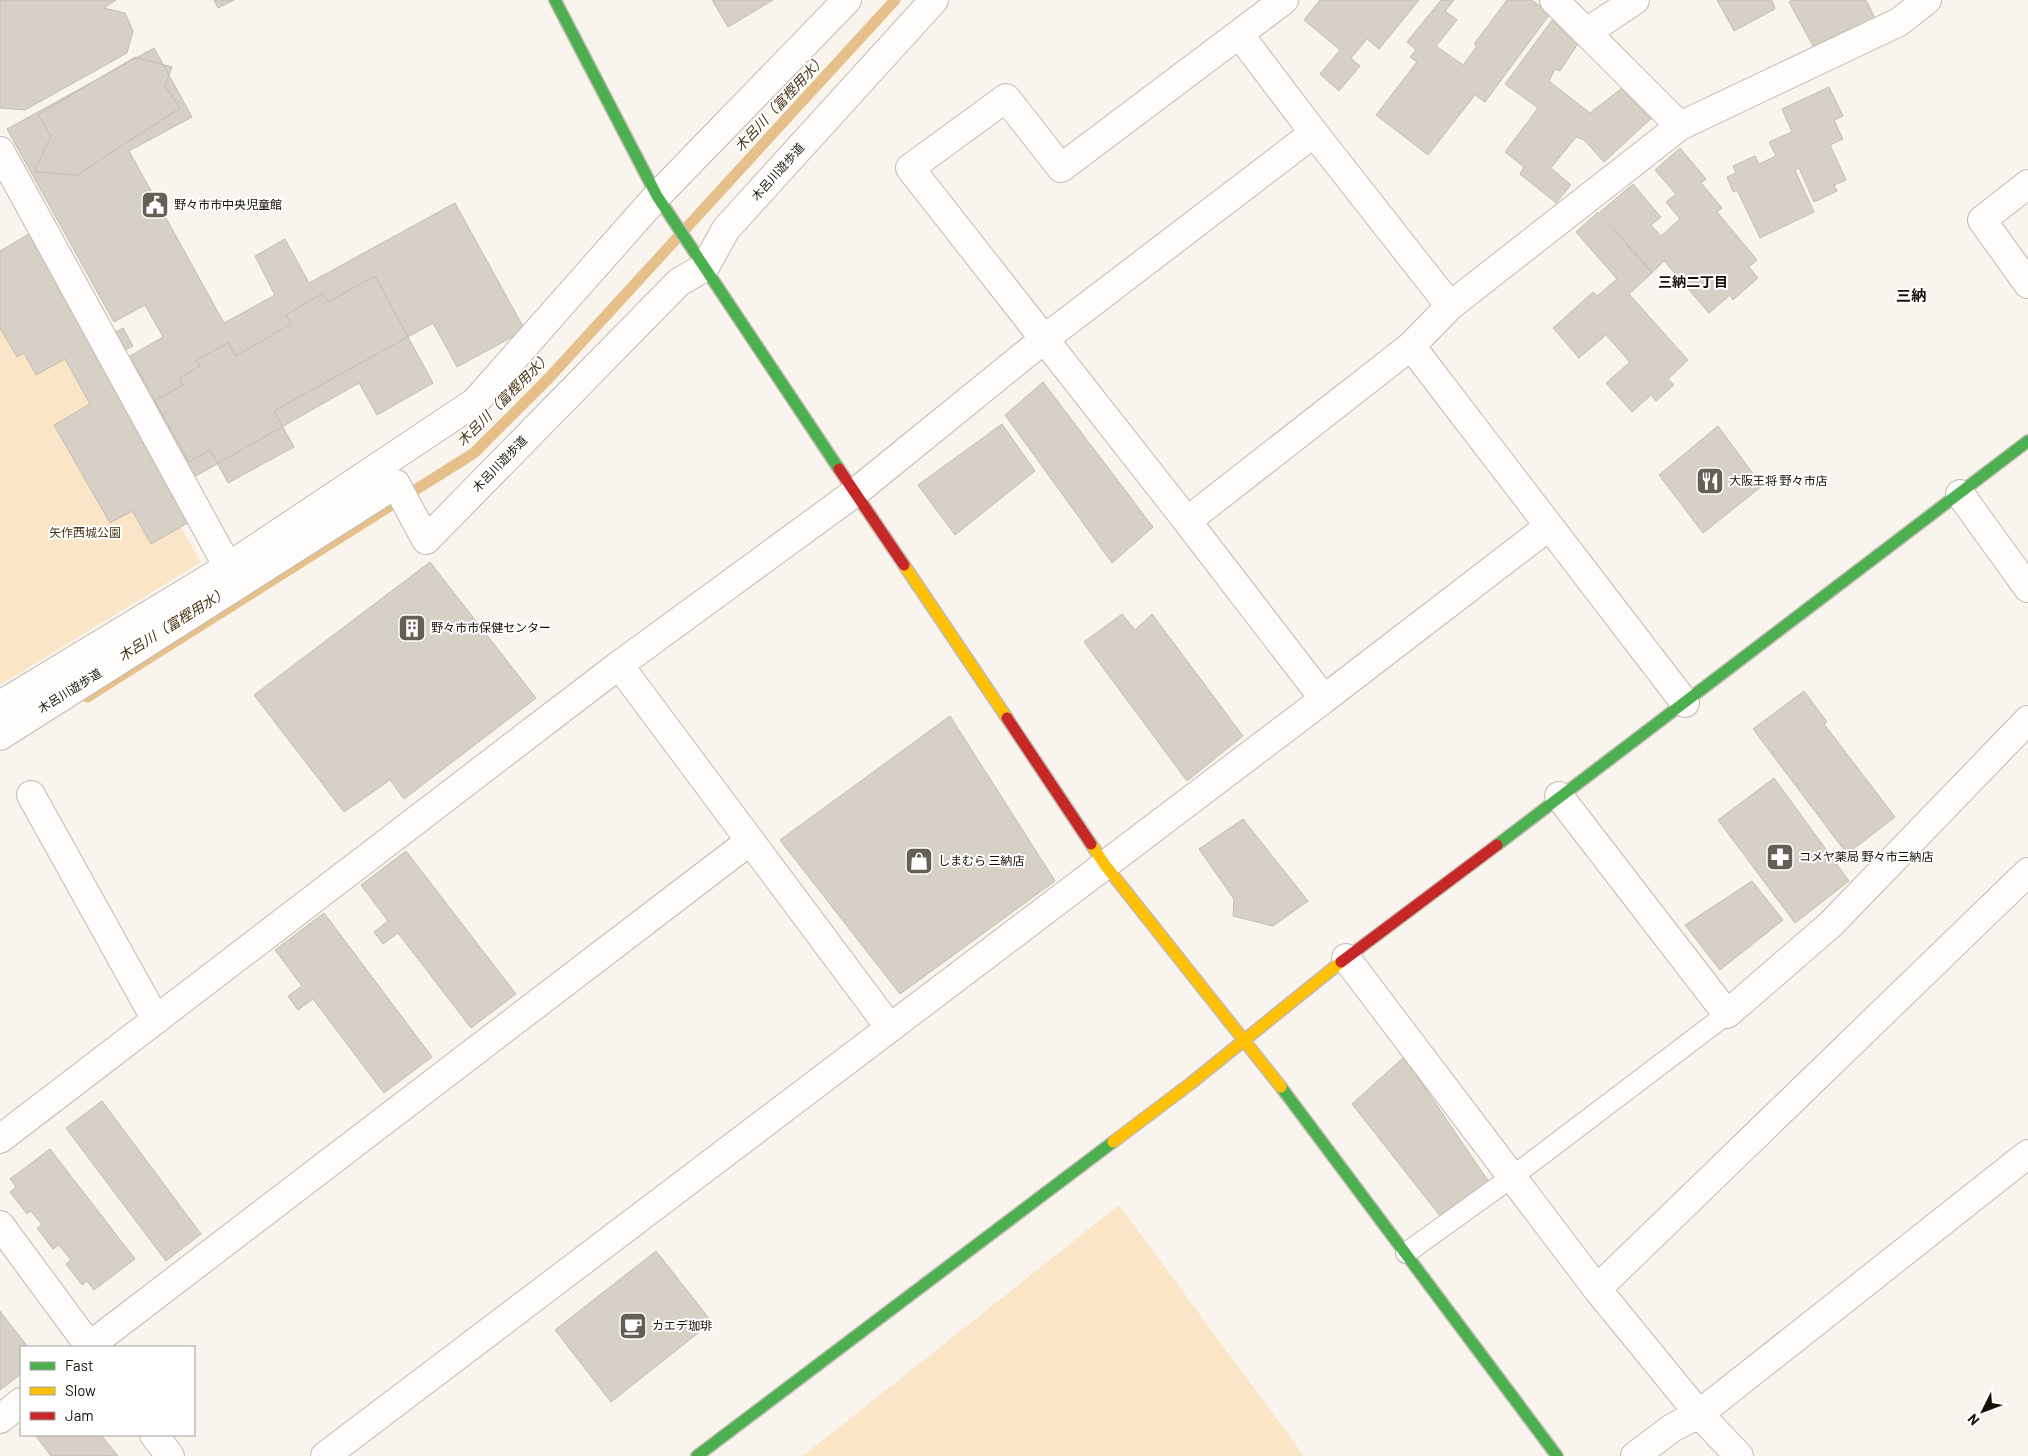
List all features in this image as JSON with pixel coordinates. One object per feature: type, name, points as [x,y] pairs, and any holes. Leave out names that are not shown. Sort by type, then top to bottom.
[{"type":"street","points":[[555,0],[657,196],[857,491],[1105,865],[1244,1040],[1557,1456]]},
{"type":"street","points":[[0,705],[228,567],[475,402],[657,196],[847,0]]},
{"type":"street","name":"木呂川遊歩道","points":[[0,736],[396,484],[426,540],[700,261],[726,229],[934,0]]},
{"type":"street","points":[[1284,0],[1061,168],[1006,98],[910,168],[1324,699]]},
{"type":"street","points":[[1554,0],[1680,126]]},
{"type":"street","points":[[1587,32],[1635,0]]},
{"type":"street","points":[[1187,521],[1411,346],[1450,306],[1680,126],[1897,11],[1928,0]]},
{"type":"street","points":[[1239,34],[1450,306]]},
{"type":"street","points":[[0,1139],[620,665],[857,491],[1043,340],[1314,133]]},
{"type":"street","points":[[0,151],[228,567]]},
{"type":"street","points":[[2028,184],[1982,220],[2028,284]]},
{"type":"street","points":[[1411,346],[1548,527],[1685,703]]},
{"type":"street","points":[[697,1456],[1174,1096],[1346,958],[1685,703],[2028,441]]},
{"type":"street","points":[[1960,494],[2028,588]]},
{"type":"street","points":[[325,1456],[1548,527]]},
{"type":"street","points":[[620,665],[890,1028]]},
{"type":"street","points":[[1559,796],[1727,1014],[1831,924],[2028,720]]},
{"type":"street","points":[[31,795],[156,1020]]},
{"type":"street","points":[[90,1346],[750,841]]},
{"type":"street","points":[[1597,1289],[2028,872]]},
{"type":"street","points":[[1346,958],[1597,1289],[1699,1414],[1739,1456]]},
{"type":"street","points":[[1635,1456],[1672,1428],[1699,1414],[2028,1154]]},
{"type":"street","points":[[0,1225],[88,1346]]},
{"type":"street","points":[[0,1419],[20,1403]]},
{"type":"street","points":[[155,1436],[170,1456]]},
{"type":"lane","points":[[1406,1253],[1512,1176],[1727,1014]]},
{"type":"green space","name":"矢作西城公園","points":[[25,256],[201,562],[0,685],[0,270]]},
{"type":"green space","points":[[1119,1205],[1304,1456],[803,1456]]},
{"type":"building","points":[[0,0],[116,0],[104,8],[125,13],[133,31],[127,53],[25,110],[0,108]]},
{"type":"building","points":[[214,0],[234,0],[218,8]]},
{"type":"building","points":[[712,0],[773,0],[728,27]]},
{"type":"building","points":[[1320,0],[1419,0],[1379,49],[1367,39],[1351,58],[1360,66],[1339,91],[1320,74],[1340,50],[1304,20]]},
{"type":"building","points":[[1441,0],[1454,0],[1445,11],[1457,20],[1436,46],[1463,65],[1477,46],[1474,44],[1507,0],[1532,0],[1550,14],[1485,102],[1475,95],[1428,155],[1376,115],[1417,62],[1410,57],[1416,50],[1407,42]]},
{"type":"building","points":[[1717,0],[1772,0],[1775,9],[1734,31]]},
{"type":"building","points":[[1793,0],[1866,0],[1878,24],[1818,55],[1789,2]]},
{"type":"building","points":[[1552,20],[1579,42],[1560,71],[1555,69],[1549,81],[1590,113],[1626,85],[1655,115],[1604,162],[1584,140],[1576,137],[1551,168],[1571,185],[1556,203],[1520,174],[1524,167],[1505,152],[1538,108],[1505,84]]},
{"type":"building","points":[[154,48],[192,117],[129,151],[224,323],[275,295],[255,256],[285,239],[309,283],[455,203],[525,330],[457,367],[433,323],[274,411],[294,447],[228,483],[210,450],[189,462],[130,356],[163,337],[145,305],[114,322],[7,129]]},
{"type":"building","points":[[135,57],[172,67],[165,86],[180,108],[77,175],[34,172],[51,136],[38,115]]},
{"type":"building","points":[[1829,87],[1843,116],[1834,120],[1843,139],[1830,145],[1846,180],[1834,185],[1837,191],[1814,202],[1799,168],[1795,170],[1814,212],[1760,238],[1737,190],[1733,192],[1727,177],[1736,173],[1733,166],[1755,156],[1759,164],[1776,156],[1769,142],[1792,132],[1782,109]]},
{"type":"building","points":[[1680,148],[1706,179],[1701,183],[1722,208],[1717,212],[1757,260],[1749,267],[1758,278],[1733,300],[1730,295],[1709,313],[1664,261],[1652,273],[1600,212],[1633,184],[1661,217],[1651,225],[1661,236],[1680,219],[1666,202],[1676,194],[1655,170]]},
{"type":"building","points":[[1598,212],[1652,273],[1629,294],[1688,360],[1668,379],[1674,385],[1656,401],[1651,395],[1632,412],[1606,383],[1630,362],[1606,335],[1579,358],[1553,328],[1593,292],[1597,296],[1617,279],[1576,232]]},
{"type":"building","points":[[51,221],[114,333],[123,328],[133,346],[120,353],[134,412],[183,385],[179,378],[200,366],[196,360],[228,343],[236,356],[291,324],[286,315],[323,293],[328,302],[375,276],[433,383],[377,415],[359,383],[187,481],[205,513],[151,544],[132,511],[110,523],[54,425],[90,404],[65,359],[36,375],[24,353],[17,357],[0,328],[0,251]]},
{"type":"building","points":[[1043,382],[1153,527],[1112,563],[1005,415]]},
{"type":"building","points":[[1002,424],[1035,471],[955,535],[918,485]]},
{"type":"building","name":"大阪王将 野々市店","points":[[1718,426],[1762,486],[1703,533],[1659,475]]},
{"type":"building","name":"野々市市保健センター","points":[[430,562],[536,698],[404,799],[390,780],[344,812],[254,695]]},
{"type":"building","points":[[1122,614],[1135,630],[1152,614],[1243,736],[1187,781],[1084,642]]},
{"type":"building","points":[[1804,691],[1827,722],[1824,724],[1895,817],[1847,854],[1753,729]]},
{"type":"building","name":"しまむら 三納店","points":[[950,716],[1055,881],[900,994],[780,840]]},
{"type":"building","points":[[1774,778],[1849,881],[1795,923],[1718,820]]},
{"type":"building","points":[[1243,819],[1308,901],[1273,926],[1233,916],[1234,899],[1199,849]]},
{"type":"building","points":[[406,851],[516,994],[471,1028],[398,933],[383,944],[374,932],[388,921],[361,885]]},
{"type":"building","points":[[1752,881],[1783,920],[1720,970],[1685,925]]},
{"type":"building","points":[[324,913],[432,1057],[384,1093],[313,999],[298,1010],[288,996],[302,986],[275,950]]},
{"type":"building","points":[[1404,1057],[1489,1182],[1441,1217],[1352,1104]]},
{"type":"building","points":[[102,1101],[201,1234],[166,1261],[66,1128]]},
{"type":"building","points":[[50,1149],[135,1259],[94,1290],[87,1281],[82,1285],[66,1264],[71,1260],[59,1245],[53,1249],[37,1228],[42,1225],[31,1211],[27,1214],[10,1192],[16,1187],[10,1179]]},
{"type":"building","name":"カエデ珈琲","points":[[656,1251],[712,1322],[611,1402],[555,1330]]},
{"type":"building","points":[[0,1311],[27,1346],[20,1346],[20,1375],[0,1390]]},
{"type":"building","points":[[36,1436],[102,1436],[118,1456],[51,1456]]},
{"type":"waterway","name":"木呂川（富樫用水）","points":[[87,697],[474,453],[547,380],[895,0]]},
{"type":"traffic: fast","points":[[555,0],[657,196],[839,469]]},
{"type":"traffic: fast","points":[[1497,845],[2028,441]]},
{"type":"traffic: fast","points":[[1281,1087],[1557,1456]]},
{"type":"traffic: fast","points":[[697,1456],[1113,1142]]},
{"type":"traffic: slow","points":[[904,565],[1007,718]]},
{"type":"traffic: slow","points":[[1091,844],[1105,865],[1281,1087]]},
{"type":"traffic: slow","points":[[1113,1142],[1190,1084],[1341,962]]},
{"type":"traffic: jam","points":[[839,469],[904,565]]},
{"type":"traffic: jam","points":[[1007,718],[1091,844]]},
{"type":"traffic: jam","points":[[1341,962],[1497,845]]},
{"type":"place","name":"野々市市中央児童館","points":[[155,205]]},
{"type":"place","name":"大阪王将 野々市店","points":[[1710,481]]},
{"type":"place","name":"野々市市保健センター","points":[[412,628]]},
{"type":"place","name":"コメヤ薬局 野々市三納店","points":[[1780,857]]},
{"type":"place","name":"しまむら 三納店","points":[[919,861]]},
{"type":"place","name":"カエデ珈琲","points":[[633,1326]]},
{"type":"district","name":"三納二丁目","points":[[1693,282]]},
{"type":"district","name":"三納","points":[[1911,296]]}]
